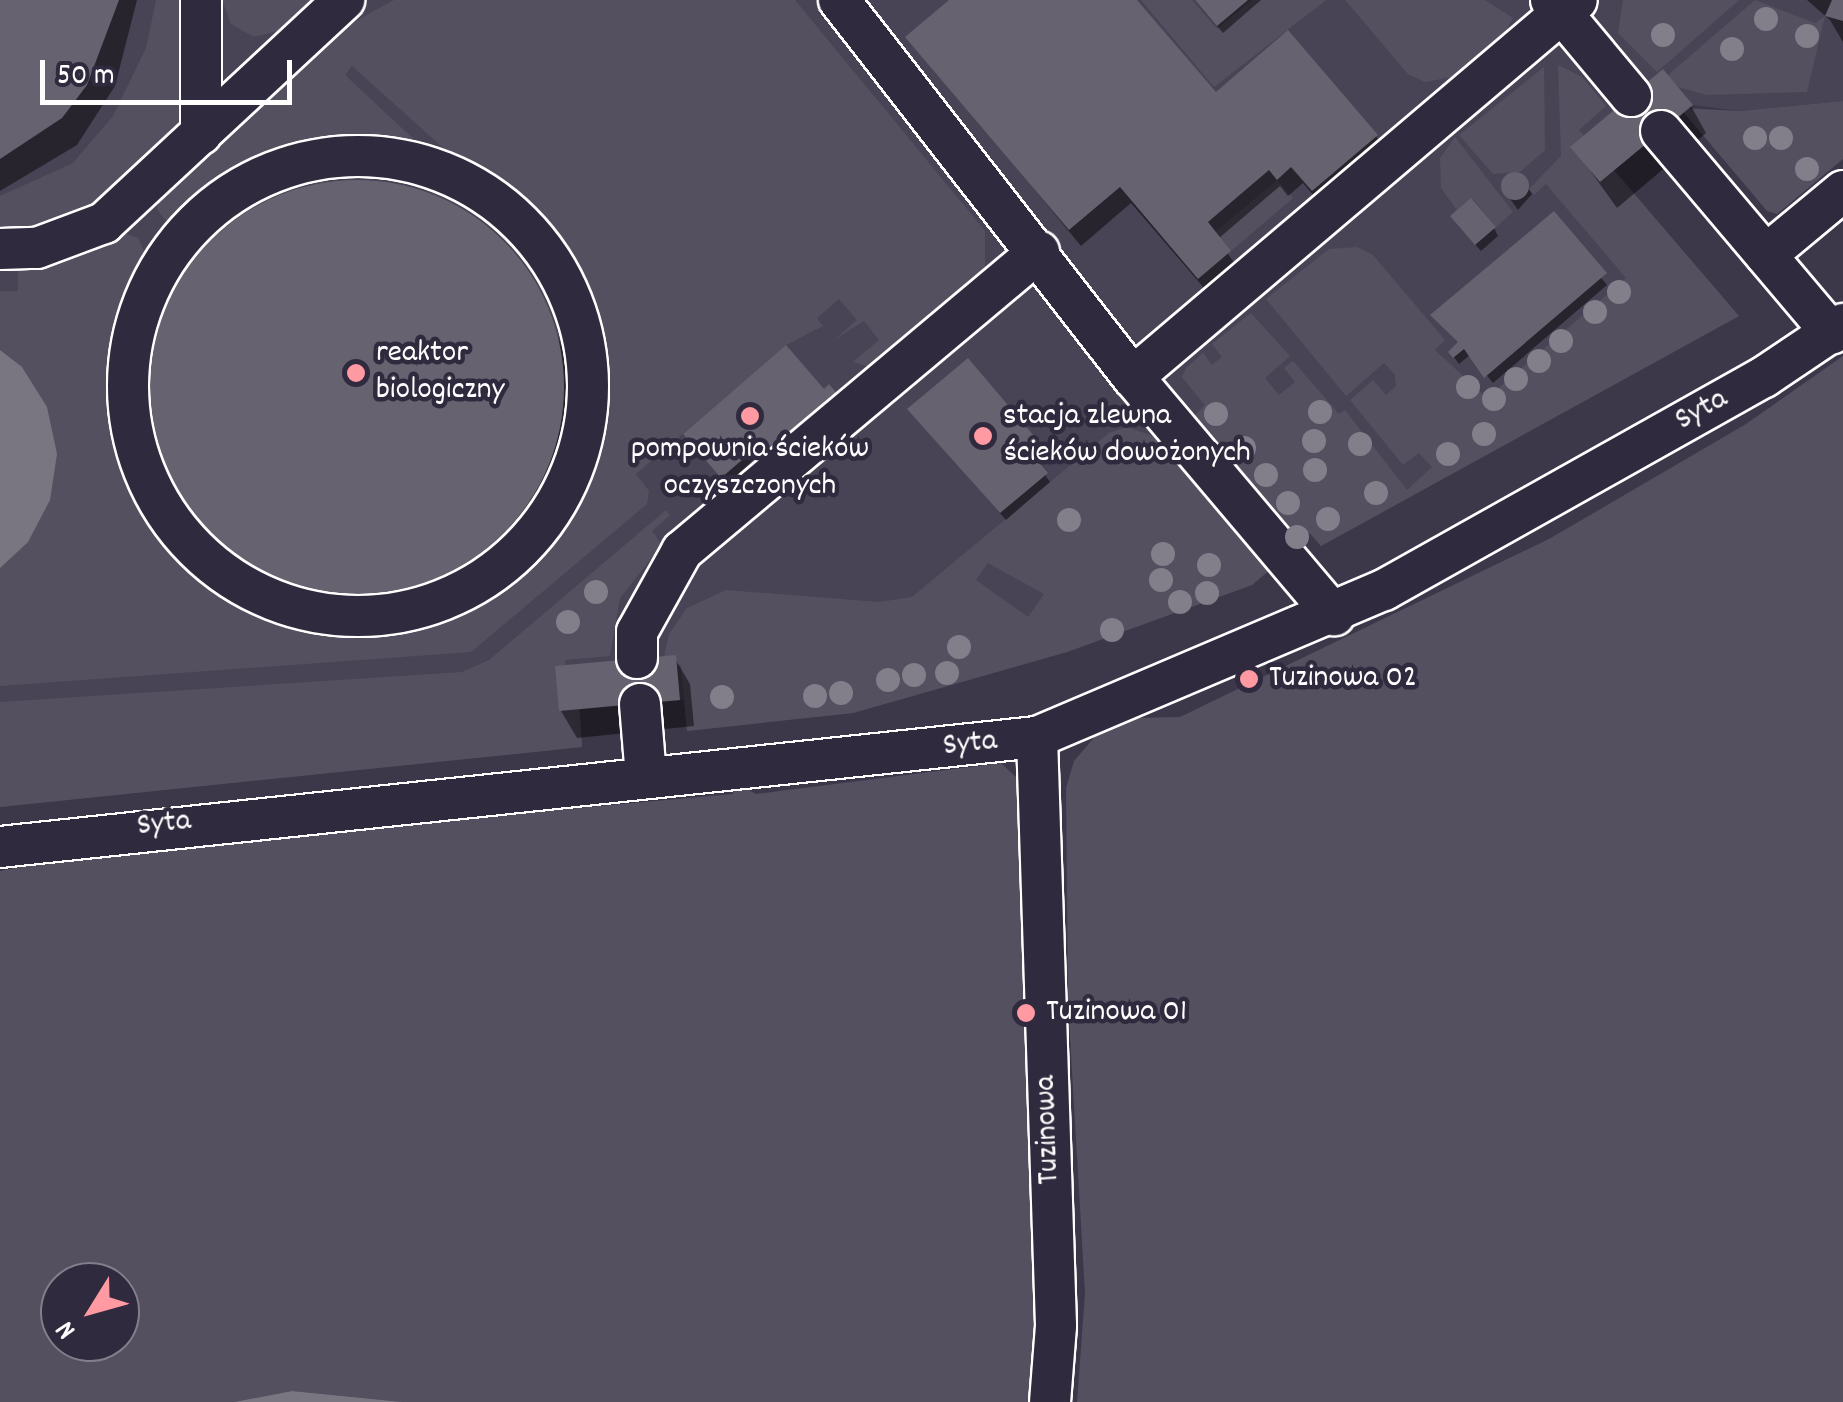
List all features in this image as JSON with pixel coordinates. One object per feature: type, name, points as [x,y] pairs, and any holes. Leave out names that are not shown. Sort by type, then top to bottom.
[{"type":"street","points":[[201,0],[201,134]]},
{"type":"street","points":[[0,249],[37,248],[83,236],[128,204],[344,0]]},
{"type":"street","points":[[840,0],[1133,376],[1334,615]]},
{"type":"street","points":[[1133,376],[1564,4],[1631,96]]},
{"type":"street","points":[[1661,131],[1766,256],[1837,329]]},
{"type":"street","points":[[340,155],[408,160],[486,195],[526,227],[565,283],[586,348],[588,417],[568,482],[531,540],[469,588],[426,608],[363,618],[285,604],[242,586],[192,546],[154,495],[132,436],[126,372],[139,310],[168,254],[214,204],[274,170],[340,155]]},
{"type":"street","points":[[1766,256],[1843,191]]},
{"type":"street","points":[[128,204],[168,254]]},
{"type":"street","points":[[637,658],[637,632],[682,551],[1039,251]]},
{"type":"street","name":"Syta","points":[[0,847],[1036,737],[1334,615],[1837,329]]},
{"type":"street","points":[[640,704],[646,776]]},
{"type":"street","name":"Tuzinowa","points":[[1036,737],[1056,1326],[1050,1402]]},
{"type":"shaded area","points":[[0,0],[1843,0],[1843,101],[1740,111],[1685,104],[1610,165],[1739,316],[1321,546],[1309,533],[1252,585],[1067,652],[853,713],[687,731],[684,700],[580,709],[582,747],[0,807]]},
{"type":"shaded area","points":[[156,0],[193,0],[193,117],[92,218],[0,238],[0,196],[73,163],[113,116],[146,48]]},
{"type":"shaded area","points":[[222,0],[315,0],[282,30],[254,37],[231,24]]},
{"type":"shaded area","points":[[394,0],[795,0],[985,231],[985,272],[873,368],[853,362],[879,340],[864,321],[834,340],[857,320],[839,299],[817,318],[823,326],[786,345],[636,474],[649,491],[647,504],[471,652],[0,686],[0,291],[18,291],[18,267],[116,231],[138,238],[146,255],[115,364],[123,455],[146,507],[173,546],[244,603],[326,629],[388,629],[436,618],[509,578],[549,540],[582,495],[601,390],[590,324],[572,278],[530,218],[457,168],[459,162],[352,66],[345,75],[435,159],[368,146],[322,148],[235,179],[180,222],[165,220],[157,209],[161,189],[345,27]]},
{"type":"shaded area","points":[[1141,0],[1192,0],[1217,29],[1252,0],[1326,0],[1214,87]]},
{"type":"shaded area","points":[[1345,0],[1485,0],[1513,18],[1505,33],[1452,77],[1425,82],[1408,74]]},
{"type":"shaded area","points":[[1623,0],[1739,0],[1657,72],[1618,33]]},
{"type":"shaded area","points":[[1755,0],[1815,23],[1825,16],[1807,92],[1707,95],[1660,82]]},
{"type":"shaded area","points":[[1558,65],[1582,77],[1606,106],[1579,130],[1739,316],[1321,546],[1310,533],[1297,545],[1191,419],[1205,405],[1182,377],[1186,368],[1203,353],[1212,365],[1222,357],[1212,344],[1251,313],[1290,356],[1265,378],[1279,395],[1295,382],[1284,368],[1293,361],[1339,414],[1345,410],[1407,490],[1432,467],[1419,453],[1403,465],[1350,400],[1373,380],[1386,395],[1396,386],[1395,375],[1384,363],[1346,396],[1266,299],[1329,249],[1357,247],[1373,255],[1445,340],[1435,350],[1487,398],[1626,278],[1546,184],[1534,195],[1529,189],[1561,156]]},
{"type":"shaded area","points":[[1544,67],[1545,150],[1520,172],[1493,174],[1459,135]]},
{"type":"shaded area","points":[[1843,101],[1843,159],[1777,214],[1767,211],[1680,108],[1740,111]]},
{"type":"shaded area","points":[[1455,137],[1513,212],[1496,227],[1472,198],[1457,210],[1441,188],[1440,158]]},
{"type":"shaded area","points":[[1277,180],[1293,198],[1231,251],[1215,232]]},
{"type":"shaded area","points":[[0,350],[22,367],[47,407],[57,454],[50,500],[28,542],[0,568]]},
{"type":"shaded area","points":[[1843,356],[1843,1402],[1077,1402],[1085,1293],[1068,1003],[1066,788],[1074,761],[1098,733],[1136,718],[1180,717],[1549,539],[1746,424]]},
{"type":"shaded area","points":[[1127,427],[1161,439],[1271,569],[1252,585],[1067,652],[853,713],[687,731],[681,665],[664,666],[664,657],[669,634],[687,608],[726,590],[879,602],[912,597],[1109,433]],"holes":[[[988,563],[1044,594],[1028,617],[976,580]]]},
{"type":"shaded area","points":[[666,510],[670,515],[652,531],[662,545],[620,598],[610,656],[565,660],[570,710],[579,709],[582,747],[0,807],[0,702],[462,672],[489,660]]},
{"type":"shaded area","points":[[1001,763],[1018,779],[1037,1328],[1031,1402],[403,1402],[292,1391],[234,1402],[0,1402],[0,871],[90,852],[733,794],[735,783],[756,794]]},
{"type":"shaded area","points":[[292,1391],[403,1402],[234,1402]]},
{"type":"building","points":[[0,0],[119,0],[87,85],[62,118],[0,159]]},
{"type":"building","points":[[949,0],[1137,0],[1216,92],[1288,30],[1378,135],[1312,191],[1291,167],[1277,180],[1269,170],[1208,222],[1231,251],[1198,279],[1120,187],[1069,230],[905,37]]},
{"type":"building","points":[[1195,0],[1248,0],[1217,26]]},
{"type":"building","points":[[1832,0],[1843,0],[1843,21],[1825,16]]},
{"type":"building","points":[[1663,69],[1693,105],[1600,182],[1570,147]]},
{"type":"building","points":[[1515,172],[1525,176],[1529,186],[1525,196],[1515,200],[1505,196],[1501,186],[1505,176]]},
{"type":"building","name":"reaktor biologiczny","points":[[357,180],[397,184],[436,196],[472,215],[503,241],[529,272],[548,308],[560,347],[564,387],[560,427],[548,466],[529,502],[503,533],[472,559],[436,578],[397,590],[357,594],[317,590],[278,578],[242,559],[211,533],[185,502],[166,466],[154,427],[150,387],[154,347],[166,308],[185,272],[211,241],[242,215],[278,196],[317,184]]},
{"type":"building","points":[[1471,198],[1496,227],[1475,245],[1450,216]]},
{"type":"building","points":[[1554,211],[1607,273],[1484,378],[1464,349],[1453,358],[1448,352],[1458,342],[1430,315]]},
{"type":"building","name":"pompownia ścieków oczyszczonych","points":[[786,345],[824,389],[829,384],[844,402],[777,458],[763,442],[721,478],[683,434]]},
{"type":"building","name":"stacja zlewna ścieków dowożonych","points":[[968,358],[1040,443],[1030,452],[1048,473],[1000,513],[907,409]]},
{"type":"building","points":[[676,655],[680,700],[559,711],[555,666]]},
{"type":"place","name":"reaktor biologiczny","points":[[356,373]]},
{"type":"place","name":"pompownia ścieków oczyszczonych","points":[[750,416]]},
{"type":"place","name":"stacja zlewna ścieków dowożonych","points":[[983,436]]},
{"type":"place","name":"Tuzinowa 02","points":[[1249,679]]},
{"type":"place","name":"Tuzinowa 01","points":[[1026,1013]]}]
